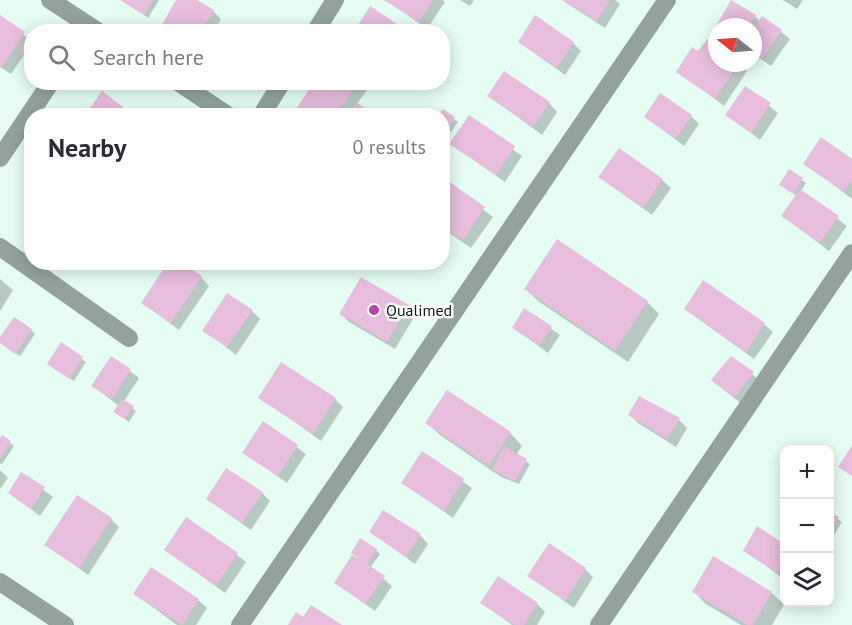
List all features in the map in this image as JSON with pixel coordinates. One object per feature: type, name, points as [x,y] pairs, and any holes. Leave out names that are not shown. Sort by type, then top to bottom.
[{"type":"street","points":[[50,0],[84,24]]},
{"type":"street","points":[[320,24],[335,0]]},
{"type":"street","points":[[240,625],[667,0]]},
{"type":"street","points":[[34,108],[46,90]]},
{"type":"street","points":[[190,90],[217,108]]},
{"type":"street","points":[[266,108],[277,90]]},
{"type":"street","points":[[0,158],[24,122]]},
{"type":"street","points":[[0,247],[24,264]]},
{"type":"street","points":[[599,625],[852,253]]},
{"type":"street","points":[[33,270],[129,338]]},
{"type":"street","points":[[0,582],[65,625]]},
{"type":"building","points":[[120,0],[153,0],[144,15]]},
{"type":"building","points":[[176,0],[197,0],[214,10],[206,24],[162,24]]},
{"type":"building","points":[[384,0],[433,0],[419,22]]},
{"type":"building","points":[[563,0],[610,0],[597,21]]},
{"type":"building","points":[[731,0],[756,15],[754,18],[721,18]]},
{"type":"building","points":[[370,6],[397,24],[359,24]]},
{"type":"building","points":[[0,15],[24,34],[2,67],[0,65]]},
{"type":"building","points":[[535,15],[574,42],[557,68],[518,42]]},
{"type":"building","points":[[762,16],[782,30],[762,59],[762,18]]},
{"type":"building","points":[[707,39],[708,72],[733,72],[715,99],[676,72],[692,47],[698,51]]},
{"type":"building","points":[[24,43],[24,55],[19,52]]},
{"type":"building","points":[[504,71],[550,102],[533,127],[487,96]]},
{"type":"building","points":[[745,86],[771,103],[751,133],[725,115]]},
{"type":"building","points":[[309,90],[353,90],[341,108],[297,108]]},
{"type":"building","points":[[102,91],[123,107],[122,108],[90,108]]},
{"type":"building","points":[[660,93],[692,115],[676,139],[644,117]]},
{"type":"building","points":[[356,102],[365,108],[352,108]]},
{"type":"building","points":[[450,114],[455,117],[450,125]]},
{"type":"building","points":[[469,115],[515,146],[496,175],[450,143]]},
{"type":"building","points":[[821,137],[852,159],[852,180],[844,192],[803,164]]},
{"type":"building","points":[[619,148],[663,179],[643,208],[598,177]]},
{"type":"building","points":[[789,169],[803,178],[794,194],[779,185]]},
{"type":"building","points":[[450,182],[485,207],[463,240],[450,232]]},
{"type":"building","points":[[800,189],[839,216],[820,243],[781,216]]},
{"type":"building","points":[[557,239],[648,301],[615,351],[524,289]]},
{"type":"building","points":[[163,270],[193,270],[202,276],[171,323],[141,303]]},
{"type":"building","name":"Qualimed","points":[[361,277],[409,305],[387,342],[339,314]]},
{"type":"building","points":[[703,280],[765,323],[746,352],[684,309]]},
{"type":"building","points":[[227,293],[253,310],[227,347],[202,331]]},
{"type":"building","points":[[524,308],[552,326],[540,346],[512,328]]},
{"type":"building","points":[[14,317],[32,329],[15,354],[0,343],[0,337]]},
{"type":"building","points":[[61,342],[83,357],[69,379],[47,364]]},
{"type":"building","points":[[111,356],[131,369],[112,399],[91,386]]},
{"type":"building","points":[[731,356],[754,372],[734,398],[711,380]]},
{"type":"building","points":[[281,362],[336,398],[313,434],[258,398]]},
{"type":"building","points":[[447,390],[511,432],[489,466],[425,423]]},
{"type":"building","points":[[639,396],[680,418],[667,439],[628,415]]},
{"type":"building","points":[[122,399],[134,406],[125,419],[113,412]]},
{"type":"building","points":[[263,421],[298,445],[278,476],[242,453]]},
{"type":"building","points":[[2,435],[11,441],[0,459],[0,438]]},
{"type":"building","points":[[852,445],[852,476],[838,467]]},
{"type":"building","points":[[504,446],[527,459],[515,482],[492,469]]},
{"type":"building","points":[[422,451],[464,479],[444,511],[401,483]]},
{"type":"building","points":[[226,468],[263,492],[242,523],[206,499]]},
{"type":"building","points":[[21,472],[45,487],[31,509],[8,493]]},
{"type":"building","points":[[77,495],[112,518],[79,568],[44,545]]},
{"type":"building","points":[[383,510],[421,534],[406,557],[369,532]]},
{"type":"building","points":[[834,514],[839,517],[834,525]]},
{"type":"building","points":[[186,517],[238,553],[216,586],[164,550]]},
{"type":"building","points":[[757,526],[780,541],[780,570],[778,573],[743,551]]},
{"type":"building","points":[[360,538],[377,549],[367,564],[385,576],[366,604],[334,583],[352,555],[363,561],[351,553]]},
{"type":"building","points":[[549,543],[586,568],[565,601],[527,576]]},
{"type":"building","points":[[713,556],[772,592],[753,625],[747,625],[692,592]]},
{"type":"building","points":[[151,567],[199,599],[182,625],[133,594]]},
{"type":"building","points":[[498,576],[538,603],[524,625],[514,625],[480,603]]},
{"type":"building","points":[[311,605],[342,625],[288,625],[296,612],[303,617]]},
{"type":"place","name":"Qualimed","points":[[374,310]]}]
